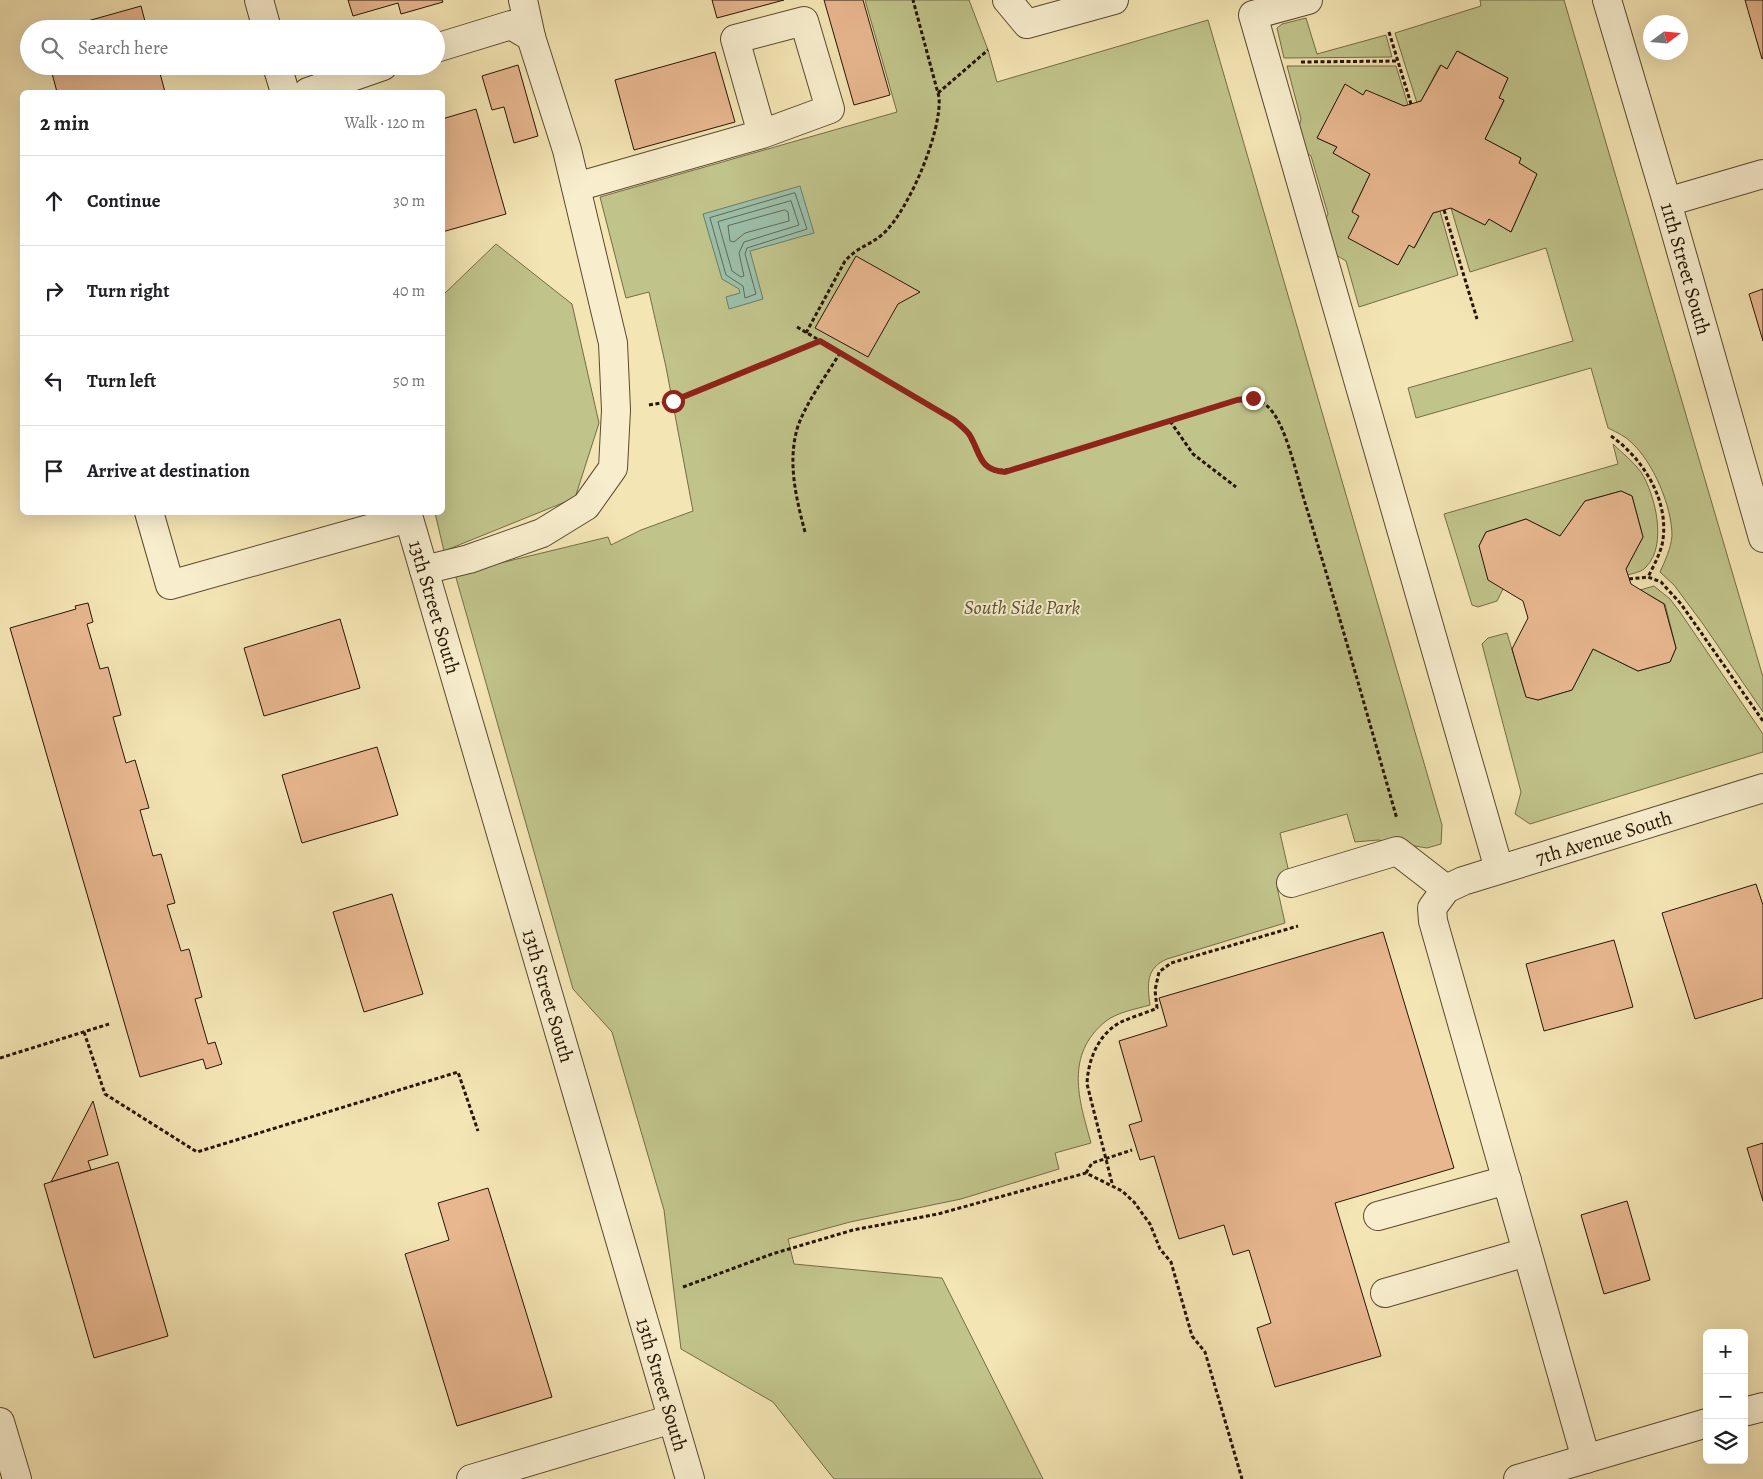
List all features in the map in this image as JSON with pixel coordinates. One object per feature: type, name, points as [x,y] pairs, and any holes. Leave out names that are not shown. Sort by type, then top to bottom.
[{"type":"street","points":[[259,0],[265,20]]},
{"type":"street","points":[[424,570],[469,559],[542,534],[586,506],[613,468],[616,410],[613,343],[567,150],[531,37],[523,0]]},
{"type":"street","points":[[1007,0],[1027,24],[1114,0]]},
{"type":"street","points":[[1308,0],[1251,8],[1499,869]]},
{"type":"street","name":"11th Street South","points":[[1606,0],[1667,202],[1756,483],[1763,538]]},
{"type":"street","points":[[445,45],[511,24],[531,37]]},
{"type":"street","points":[[280,75],[284,90]]},
{"type":"street","points":[[314,90],[357,75]]},
{"type":"street","points":[[576,187],[762,134]]},
{"type":"street","points":[[1667,202],[1763,174]]},
{"type":"street","points":[[150,515],[170,585],[408,515]]},
{"type":"street","name":"13th Street South","points":[[408,515],[690,1479]]},
{"type":"street","name":"7th Avenue South","points":[[1446,889],[1499,869],[1763,788]]},
{"type":"street","points":[[1291,883],[1397,851],[1446,889],[1432,908],[1433,921],[1586,1459]]},
{"type":"street","points":[[1378,1216],[1507,1180]]},
{"type":"street","points":[[1385,1293],[1527,1252]]},
{"type":"street","points":[[1748,1411],[1763,1407]]},
{"type":"street","points":[[471,1479],[672,1419]]},
{"type":"street","points":[[0,1422],[17,1479]]},
{"type":"street","points":[[1518,1479],[1703,1424]]},
{"type":"path","points":[[806,333],[845,261],[852,252],[883,234],[905,203],[932,142],[940,103],[912,0]]},
{"type":"path","points":[[1389,32],[1411,104]]},
{"type":"path","points":[[938,93],[988,50]]},
{"type":"path","points":[[1292,62],[1398,61]]},
{"type":"path","points":[[1444,210],[1477,319]]},
{"type":"path","points":[[797,327],[954,420],[968,434],[982,462],[994,471],[1005,472],[1246,398],[1253,398],[1266,404],[1276,416],[1287,446],[1335,602],[1398,824]]},
{"type":"path","points":[[616,410],[673,401],[820,341]]},
{"type":"path","points":[[805,532],[798,508],[793,472],[795,437],[804,414],[840,353]]},
{"type":"path","points":[[1170,421],[1193,454],[1236,487]]},
{"type":"path","points":[[1611,436],[1640,461],[1652,480],[1656,494],[1663,535],[1662,546],[1648,577]]},
{"type":"path","points":[[1629,579],[1648,577],[1660,582],[1681,604],[1763,721]]},
{"type":"path","points":[[1112,1184],[1087,1084],[1088,1070],[1100,1041],[1121,1022],[1157,1008],[1155,990],[1159,972],[1172,963],[1298,926]]},
{"type":"path","points":[[0,1058],[109,1024]]},
{"type":"path","points":[[84,1032],[105,1094],[197,1152],[458,1072],[478,1131]]},
{"type":"path","points":[[1086,1173],[1092,1163],[1132,1150]]},
{"type":"path","points":[[684,1287],[772,1254],[844,1233],[938,1214],[1086,1173],[1112,1184],[1134,1202],[1150,1224],[1160,1249],[1171,1262],[1192,1336],[1205,1352],[1242,1479]]},
{"type":"green space","name":"South Side Park","points":[[865,0],[969,0],[988,50],[997,82],[1208,20],[1442,825],[1441,844],[1427,848],[1378,840],[1355,842],[1347,814],[1280,833],[1290,877],[1283,886],[1277,887],[1285,923],[1167,959],[1160,963],[1155,967],[1150,978],[1148,990],[1150,1005],[1116,1015],[1106,1021],[1093,1034],[1084,1048],[1078,1079],[1082,1111],[1091,1143],[1055,1153],[1059,1169],[961,1199],[850,1222],[788,1239],[794,1264],[942,1278],[1043,1479],[834,1479],[773,1402],[681,1349],[664,1210],[612,1032],[573,989],[455,574],[608,537],[611,545],[641,530],[693,511],[666,367],[649,292],[626,298],[600,197],[897,112]]},
{"type":"green space","points":[[1480,0],[1564,0],[1763,677],[1763,712],[1703,624],[1674,585],[1660,572],[1669,550],[1672,536],[1669,511],[1665,498],[1654,473],[1639,451],[1626,438],[1608,428],[1591,368],[1416,418],[1408,388],[1573,341],[1546,248],[1470,272],[1451,208],[1485,225],[1489,219],[1511,232],[1537,174],[1519,163],[1521,158],[1485,139],[1504,101],[1499,98],[1508,78],[1458,51],[1447,69],[1440,65],[1421,101],[1417,103],[1395,33],[1481,6]]},
{"type":"green space","points":[[1306,18],[1317,54],[1386,35],[1392,57],[1284,58],[1277,28],[1282,24]]},
{"type":"green space","points":[[1287,66],[1396,66],[1408,105],[1404,106],[1366,91],[1363,95],[1345,85],[1317,138],[1337,147],[1333,153],[1370,174],[1352,211],[1359,216],[1349,238],[1398,265],[1409,245],[1415,247],[1433,213],[1440,211],[1458,275],[1359,307],[1346,261],[1331,252],[1323,224],[1328,214],[1311,156],[1304,151],[1298,131],[1301,119]]},
{"type":"green space","points":[[496,244],[572,304],[599,423],[575,498],[444,551],[435,515],[445,515],[445,293]]},
{"type":"green space","points":[[1613,444],[1641,472],[1655,506],[1658,533],[1653,558],[1646,567],[1628,575],[1626,569],[1643,537],[1632,496],[1621,491],[1585,501],[1560,536],[1526,519],[1486,532],[1479,546],[1503,589],[1497,601],[1478,607],[1472,605],[1444,514],[1618,464]]},
{"type":"green space","points":[[1654,586],[1670,599],[1680,612],[1763,734],[1763,752],[1530,824],[1515,814],[1521,792],[1482,644],[1488,638],[1507,633],[1526,696],[1538,700],[1572,690],[1593,649],[1638,671],[1670,662],[1676,648],[1665,604],[1640,590]]},
{"type":"water","points":[[800,186],[814,233],[750,251],[763,299],[729,309],[726,297],[740,293],[739,289],[722,279],[703,214]]},
{"type":"building","points":[[348,0],[442,0],[443,2],[401,14],[398,3],[353,16]]},
{"type":"building","points":[[712,0],[784,0],[717,18]]},
{"type":"building","points":[[824,0],[863,0],[890,95],[854,105]]},
{"type":"building","points":[[1745,0],[1763,0],[1762,59]]},
{"type":"building","points":[[141,6],[145,20],[91,20]]},
{"type":"building","points":[[1457,51],[1508,78],[1499,98],[1504,100],[1485,139],[1521,158],[1519,163],[1537,174],[1511,232],[1489,219],[1485,225],[1451,208],[1433,213],[1414,248],[1409,245],[1398,265],[1348,238],[1359,216],[1352,212],[1370,174],[1333,153],[1337,147],[1317,138],[1345,84],[1363,95],[1366,90],[1404,106],[1421,101],[1441,65],[1447,69]]},
{"type":"building","points":[[715,52],[735,122],[634,150],[615,80]]},
{"type":"building","points":[[518,65],[538,136],[514,143],[504,107],[492,110],[482,76]]},
{"type":"building","points":[[52,75],[160,75],[164,90],[56,90]]},
{"type":"building","points":[[476,109],[506,214],[445,231],[445,118]]},
{"type":"building","points":[[856,256],[920,292],[898,304],[868,357],[815,328]]},
{"type":"building","points":[[1763,289],[1763,341],[1749,294]]},
{"type":"building","points":[[1621,491],[1632,496],[1643,537],[1626,569],[1631,584],[1664,604],[1676,648],[1670,662],[1638,671],[1593,649],[1572,690],[1538,700],[1526,697],[1512,649],[1528,618],[1523,601],[1488,580],[1479,546],[1486,532],[1526,519],[1560,536],[1585,501]]},
{"type":"building","points":[[88,603],[93,622],[87,624],[100,669],[108,667],[121,715],[113,717],[126,763],[135,760],[149,808],[140,810],[153,856],[161,854],[175,903],[167,905],[181,951],[189,949],[202,997],[195,999],[208,1044],[215,1042],[222,1064],[206,1069],[203,1059],[140,1077],[10,628],[76,609],[75,606]]},
{"type":"building","points":[[340,619],[360,688],[264,716],[244,648]]},
{"type":"building","points":[[377,747],[398,815],[302,843],[282,775]]},
{"type":"building","points":[[1756,884],[1763,905],[1763,998],[1695,1019],[1662,913]]},
{"type":"building","points":[[392,894],[423,994],[364,1012],[333,912]]},
{"type":"building","points":[[1383,932],[1454,1168],[1335,1203],[1381,1356],[1275,1387],[1257,1328],[1271,1323],[1249,1250],[1233,1255],[1224,1225],[1179,1239],[1154,1156],[1140,1160],[1129,1125],[1142,1121],[1119,1041],[1167,1026],[1159,998]]},
{"type":"building","points":[[1614,940],[1633,1007],[1544,1031],[1526,964]]},
{"type":"building","points":[[93,1101],[108,1155],[88,1161],[91,1170],[51,1182]]},
{"type":"building","points":[[1763,1143],[1763,1201],[1747,1148]]},
{"type":"building","points":[[118,1162],[168,1336],[94,1358],[44,1184]]},
{"type":"building","points":[[488,1188],[552,1397],[457,1426],[405,1254],[449,1240],[438,1203]]},
{"type":"building","points":[[1627,1201],[1650,1280],[1604,1294],[1581,1215]]},
{"type":"route","points":[[673,401],[820,341],[954,420],[968,434],[982,462],[994,471],[1005,472],[1237,400],[1253,398]]}]
